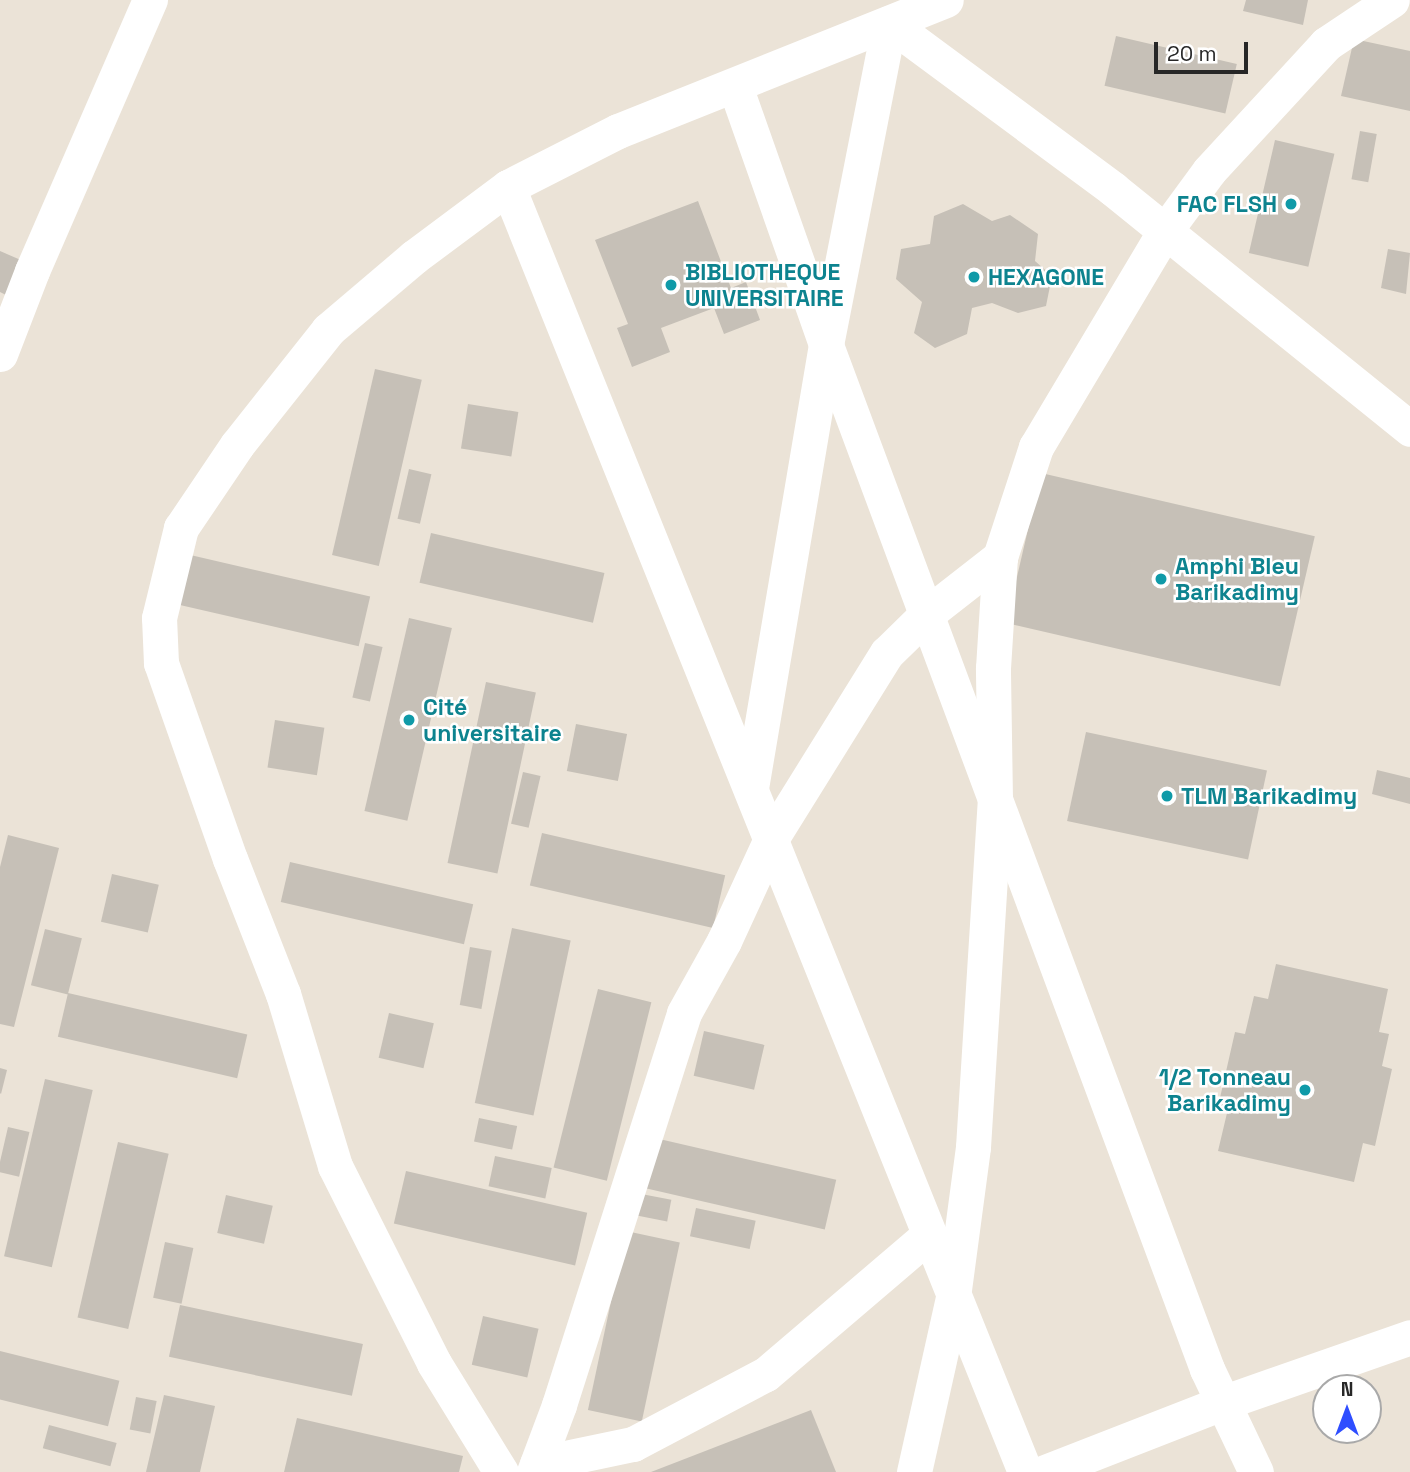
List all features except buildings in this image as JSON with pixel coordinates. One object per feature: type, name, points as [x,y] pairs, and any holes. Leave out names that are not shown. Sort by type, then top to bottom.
[{"type":"street","points":[[0,355],[32,271],[150,0]]},
{"type":"street","points":[[501,1472],[434,1363],[335,1166],[283,994],[230,859],[160,663],[159,618],[181,528],[237,445],[328,330],[414,257],[508,187],[618,131],[946,0]]},
{"type":"street","points":[[914,1472],[954,1297],[973,1147],[995,800],[993,668],[1000,557],[1036,447],[1165,231],[1209,171],[1326,44],[1392,0]]},
{"type":"street","points":[[890,23],[1113,189],[1410,429]]},
{"type":"street","points":[[751,788],[826,345],[890,23]]},
{"type":"street","points":[[734,86],[826,345],[1222,1404],[1256,1472]]},
{"type":"street","points":[[508,187],[1025,1472]]},
{"type":"street","points":[[536,1468],[684,1013],[724,941],[771,839],[887,653],[927,614],[1000,557]]},
{"type":"street","points":[[536,1468],[633,1444],[766,1374],[929,1235]]},
{"type":"street","points":[[1045,1472],[1222,1404],[1410,1337]]},
{"type":"place","name":"FAC FLSH","points":[[1291,204]]},
{"type":"place","name":"HEXAGONE","points":[[974,277]]},
{"type":"place","name":"BIBLIOTHEQUE UNIVERSITAIRE","points":[[671,285]]},
{"type":"place","name":"Amphi Bleu Barikadimy","points":[[1161,579]]},
{"type":"place","name":"Cité universitaire","points":[[409,720]]},
{"type":"place","name":"TLM Barikadimy","points":[[1167,796]]},
{"type":"place","name":"1/2 Tonneau Barikadimy","points":[[1305,1090]]}]
